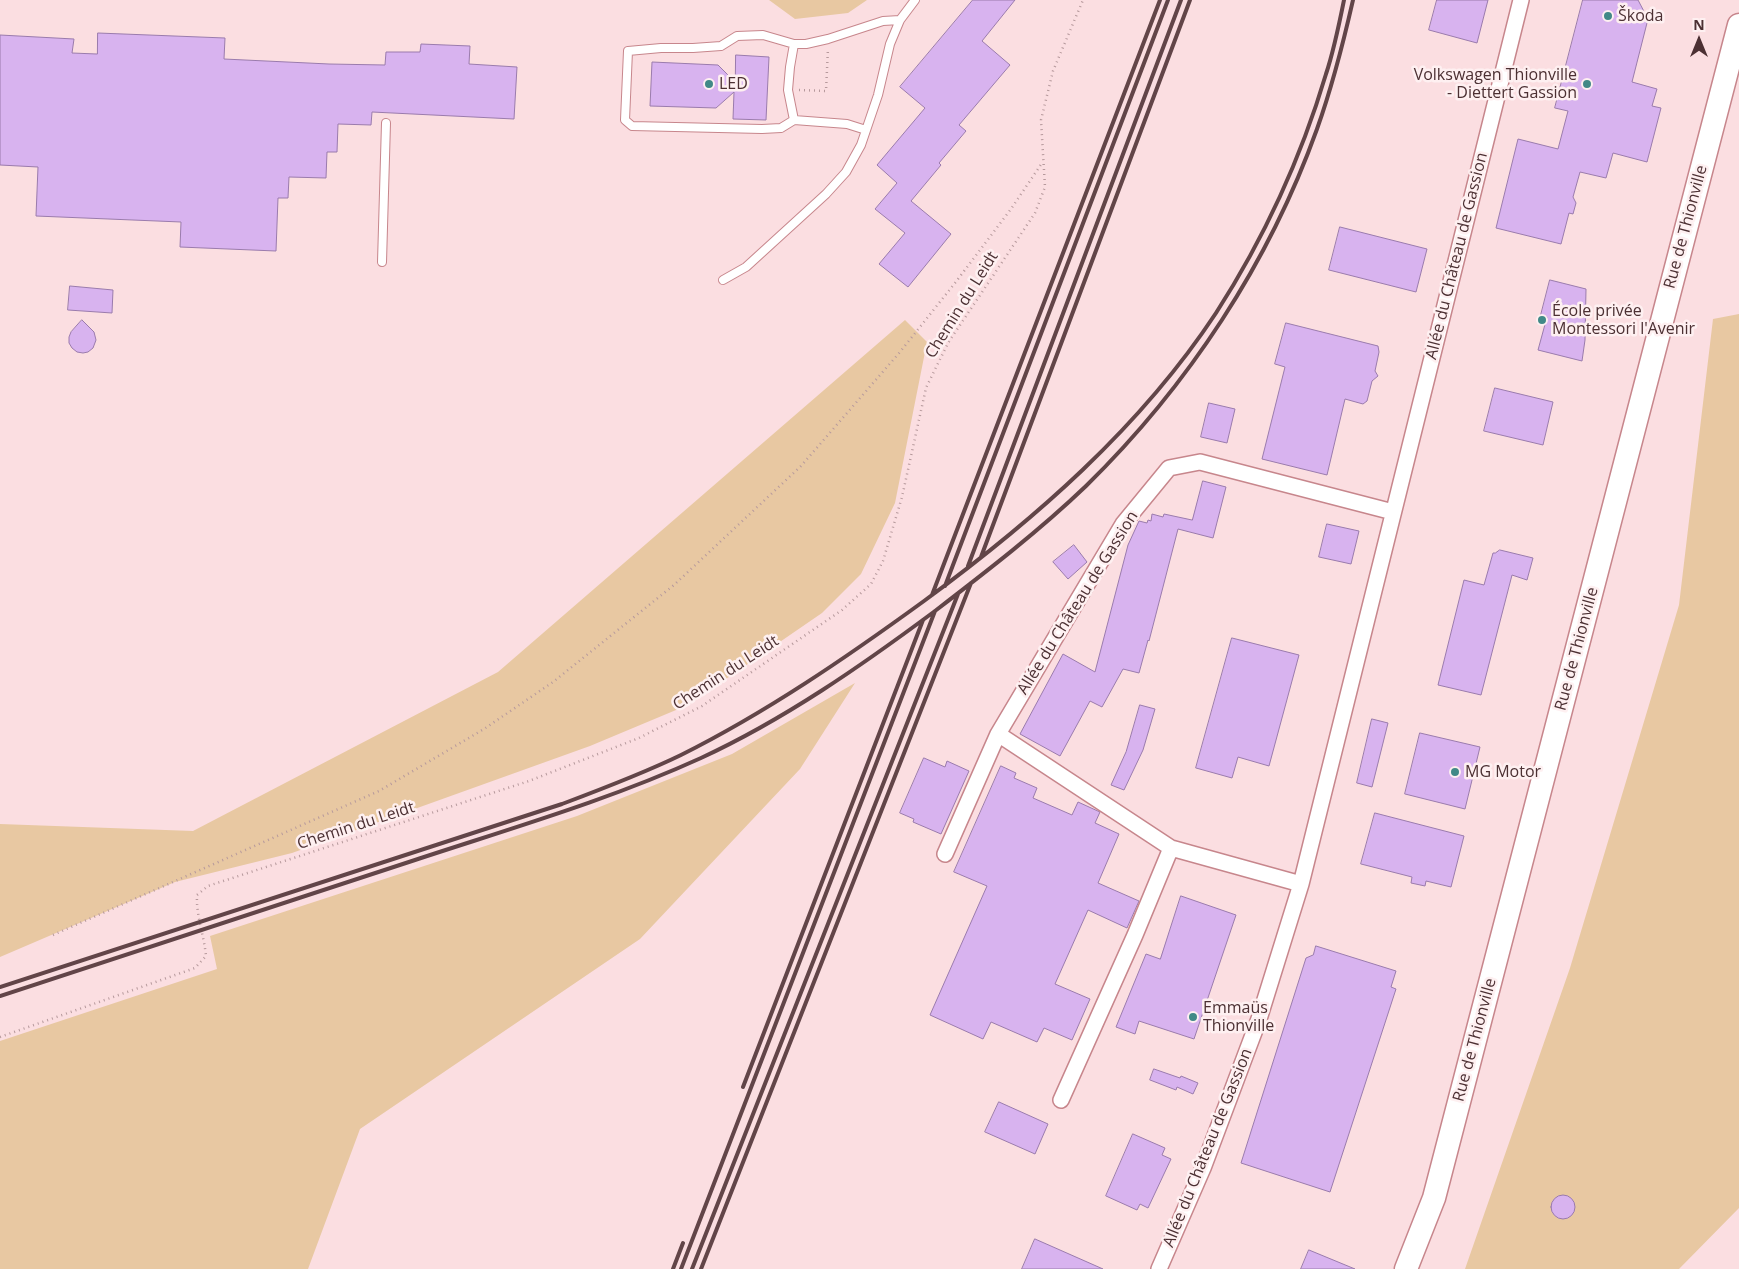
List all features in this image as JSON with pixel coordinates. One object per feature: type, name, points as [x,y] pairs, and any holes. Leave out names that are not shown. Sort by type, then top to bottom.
[{"type":"main road","name":"Rue de Thionville","points":[[1406,1269],[1434,1198],[1739,25]]},
{"type":"street","name":"Allée du Château de Gassion","points":[[1159,1269],[1203,1168],[1259,1019],[1301,884],[1521,0]]},
{"type":"street","name":"Allée du Château de Gassion","points":[[945,854],[998,734],[1123,524],[1168,468],[1200,462],[1393,512]]},
{"type":"street","points":[[998,734],[1171,848],[1301,884]]},
{"type":"street","points":[[1061,1100],[1135,935],[1171,848]]},
{"type":"lane","points":[[723,280],[746,267],[826,194],[846,172],[861,145],[878,95],[890,44],[900,20],[914,0]]},
{"type":"lane","points":[[866,130],[847,124],[794,120],[781,128],[762,129],[632,126],[625,120],[628,51],[721,46],[737,36],[763,35],[794,44],[828,39],[884,21],[900,20]]},
{"type":"lane","points":[[794,44],[788,90],[794,120]]},
{"type":"lane","points":[[382,262],[386,124]]},
{"type":"path","name":"Chemin du Leidt","points":[[0,1037],[195,968],[206,956],[196,908],[197,895],[208,886],[529,781],[639,738],[702,706],[842,610],[870,584],[883,560],[902,497],[926,388],[948,343],[1035,213],[1044,187],[1041,120],[1053,71],[1083,0]]},
{"type":"path","points":[[788,90],[826,91],[828,39]]},
{"type":"path","points":[[54,935],[380,791],[484,729],[554,682],[674,585],[801,466],[888,366],[949,291],[1011,209],[1043,162]]},
{"type":"shaded area","points":[[769,0],[867,0],[848,13],[795,19]]},
{"type":"shaded area","points":[[1739,314],[1739,1208],[1679,1269],[1465,1269],[1570,968],[1679,605],[1713,319]]},
{"type":"shaded area","points":[[905,320],[927,342],[895,503],[861,574],[822,613],[688,705],[590,746],[292,853],[175,882],[0,957],[0,824],[193,831],[498,672]]},
{"type":"shaded area","points":[[855,683],[800,769],[640,939],[360,1129],[308,1269],[0,1269],[0,1041],[217,969],[210,936],[577,816],[732,754]]},
{"type":"building","points":[[973,0],[1015,0],[982,41],[1010,65],[959,125],[966,131],[911,201],[951,234],[908,287],[879,264],[905,233],[875,209],[897,183],[877,165],[925,108],[900,87]]},
{"type":"building","points":[[1437,0],[1488,0],[1477,43],[1429,30]]},
{"type":"building","points":[[1583,0],[1638,0],[1648,19],[1632,82],[1657,89],[1652,106],[1661,108],[1647,162],[1613,153],[1606,178],[1580,172],[1573,197],[1576,203],[1573,214],[1569,213],[1561,244],[1496,228],[1518,139],[1558,149],[1568,111],[1555,108]]},
{"type":"building","points":[[98,33],[225,38],[224,59],[329,64],[385,65],[386,52],[420,52],[421,44],[470,46],[469,64],[517,67],[514,119],[372,112],[371,125],[338,124],[337,152],[327,152],[326,178],[289,177],[288,198],[278,198],[276,251],[180,247],[181,222],[36,216],[38,167],[0,165],[0,35],[74,39],[72,53],[97,54]]},
{"type":"building","name":"LED","points":[[736,55],[769,57],[766,120],[733,119],[734,92],[716,108],[650,106],[652,62],[718,65],[735,82]]},
{"type":"building","points":[[1340,227],[1427,249],[1416,292],[1329,270]]},
{"type":"building","points":[[1550,280],[1586,289],[1585,340],[1582,361],[1538,350],[1547,317],[1541,315]]},
{"type":"building","points":[[70,286],[113,290],[112,313],[68,310]]},
{"type":"building","points":[[82,320],[94,332],[96,340],[93,348],[83,353],[77,352],[69,343],[71,332]]},
{"type":"building","points":[[1286,323],[1378,346],[1379,352],[1375,371],[1378,376],[1372,381],[1367,401],[1363,404],[1345,399],[1327,475],[1262,459],[1285,367],[1275,364]]},
{"type":"building","points":[[1495,388],[1553,402],[1543,445],[1484,431]]},
{"type":"building","points":[[1209,403],[1235,409],[1227,443],[1201,437]]},
{"type":"building","points":[[1203,481],[1226,487],[1213,538],[1178,529],[1139,673],[1123,669],[1102,707],[1090,701],[1060,756],[1020,734],[1063,654],[1095,672],[1128,545],[1139,521],[1147,523],[1148,520],[1151,521],[1152,514],[1163,517],[1164,514],[1192,520]]},
{"type":"building","points":[[1327,524],[1359,531],[1351,564],[1319,557]]},
{"type":"building","points":[[1074,545],[1087,562],[1068,579],[1053,562]]},
{"type":"building","points":[[1500,550],[1533,558],[1527,580],[1512,575],[1481,695],[1438,685],[1464,580],[1484,585],[1493,553]]},
{"type":"building","points":[[1232,638],[1299,655],[1269,766],[1238,757],[1232,778],[1196,768]]},
{"type":"building","points":[[1140,705],[1155,709],[1143,750],[1124,790],[1111,785],[1126,752]]},
{"type":"building","points":[[1372,719],[1388,723],[1372,787],[1357,783]]},
{"type":"building","points":[[1420,733],[1480,747],[1465,809],[1405,794]]},
{"type":"building","points":[[924,758],[945,767],[947,761],[969,771],[941,834],[913,822],[914,819],[900,813]]},
{"type":"building","points":[[1001,766],[1016,773],[1014,778],[1037,788],[1033,798],[1072,815],[1078,802],[1100,812],[1095,823],[1119,834],[1098,883],[1139,901],[1127,928],[1088,910],[1055,984],[1090,999],[1072,1040],[1044,1028],[1037,1042],[991,1022],[983,1039],[930,1015],[987,886],[954,872]]},
{"type":"building","points":[[1375,813],[1464,836],[1451,887],[1426,881],[1425,886],[1411,883],[1412,877],[1361,864]]},
{"type":"building","points":[[1181,896],[1236,915],[1194,1039],[1139,1021],[1135,1034],[1116,1027],[1146,954],[1160,959]]},
{"type":"building","points":[[1316,946],[1396,971],[1391,987],[1396,989],[1330,1192],[1241,1163],[1306,958],[1313,955]]},
{"type":"building","points":[[1154,1069],[1180,1078],[1181,1076],[1198,1083],[1193,1094],[1177,1087],[1176,1090],[1150,1080]]},
{"type":"building","points":[[999,1102],[1048,1124],[1035,1154],[985,1132]]},
{"type":"building","points":[[1133,1134],[1165,1148],[1162,1155],[1171,1159],[1148,1208],[1140,1204],[1137,1210],[1106,1196]]},
{"type":"building","points":[[1563,1195],[1572,1198],[1575,1207],[1572,1216],[1563,1219],[1554,1216],[1551,1207],[1554,1198]]},
{"type":"building","points":[[1035,1239],[1103,1269],[1022,1269]]},
{"type":"building","points":[[1309,1250],[1355,1269],[1301,1269]]},
{"type":"railway","points":[[932,595],[1160,0]]},
{"type":"railway","points":[[945,586],[1168,0]]},
{"type":"railway","points":[[968,566],[1181,0]]},
{"type":"railway","points":[[981,557],[1190,0]]},
{"type":"railway","points":[[0,987],[562,804],[637,775],[681,755],[744,721],[836,663],[924,601],[1005,538],[1083,470],[1154,395],[1216,313],[1250,257],[1293,167],[1329,65],[1344,0]]},
{"type":"railway","points":[[0,996],[560,813],[666,773],[732,743],[763,726],[822,690],[907,632],[1012,550],[1086,486],[1158,407],[1191,364],[1222,320],[1250,274],[1275,227],[1297,179],[1328,97],[1353,0]]},
{"type":"railway","points":[[701,1269],[971,583]]},
{"type":"railway","points":[[692,1269],[958,594]]},
{"type":"railway","points":[[681,1269],[935,611]]},
{"type":"railway","points":[[743,1087],[923,620]]},
{"type":"railway","points":[[673,1269],[683,1243]]},
{"type":"place","name":"Škoda","points":[[1608,16]]},
{"type":"place","name":"LED","points":[[709,84]]},
{"type":"place","name":"Volkswagen Thionville - Diettert Gassion","points":[[1587,84]]},
{"type":"place","name":"École privée Montessori l'Avenir","points":[[1542,320]]},
{"type":"place","name":"MG Motor","points":[[1455,772]]},
{"type":"place","name":"Emmaüs Thionville","points":[[1193,1017]]}]
